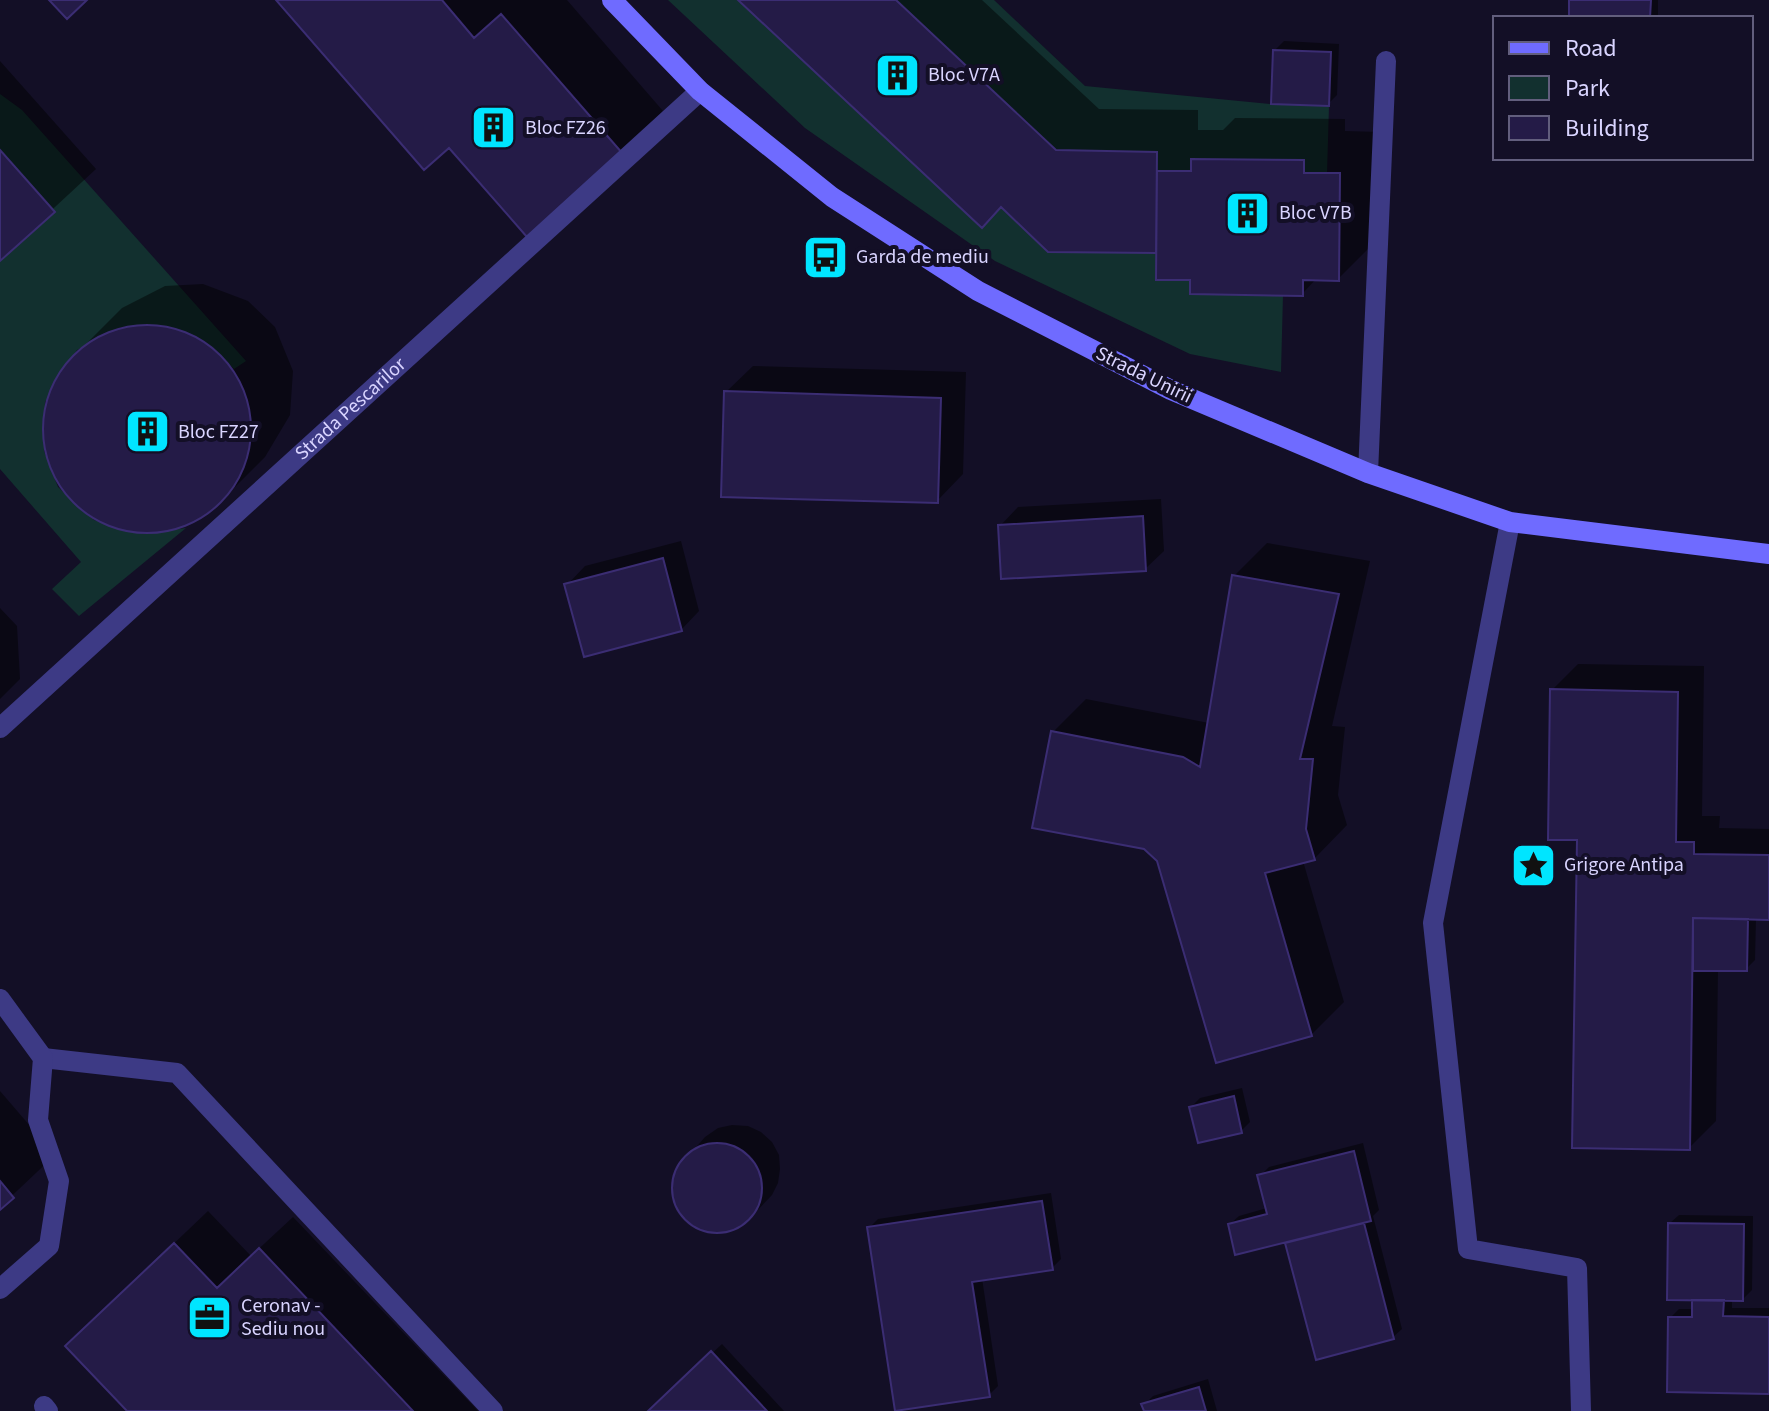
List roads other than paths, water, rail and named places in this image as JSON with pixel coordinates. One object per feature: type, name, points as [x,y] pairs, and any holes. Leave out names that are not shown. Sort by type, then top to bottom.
[{"type":"street","name":"Strada Unirii","points":[[612,0],[700,91],[832,197],[978,291],[1171,390],[1368,473],[1510,522],[1769,554]]},
{"type":"street","points":[[1368,473],[1386,61]]},
{"type":"street","name":"Strada Pescarilor","points":[[0,728],[700,91]]},
{"type":"street","points":[[1510,522],[1433,923],[1468,1249],[1577,1268],[1581,1411]]},
{"type":"street","points":[[0,999],[43,1058],[38,1120],[59,1181],[49,1246],[0,1289]]},
{"type":"street","points":[[43,1058],[177,1073],[493,1411]]},
{"type":"place","name":"Bloc V7A","points":[[897,75]]},
{"type":"place","name":"Bloc FZ26","points":[[494,128]]},
{"type":"place","name":"Bloc V7B","points":[[1248,213]]},
{"type":"place","name":"Garda de mediu","points":[[825,257]]},
{"type":"place","name":"Bloc FZ27","points":[[147,432]]},
{"type":"place","name":"Grigore Antipa","points":[[1533,865]]},
{"type":"place","name":"Ceronav - Sediu nou","points":[[210,1317]]}]
